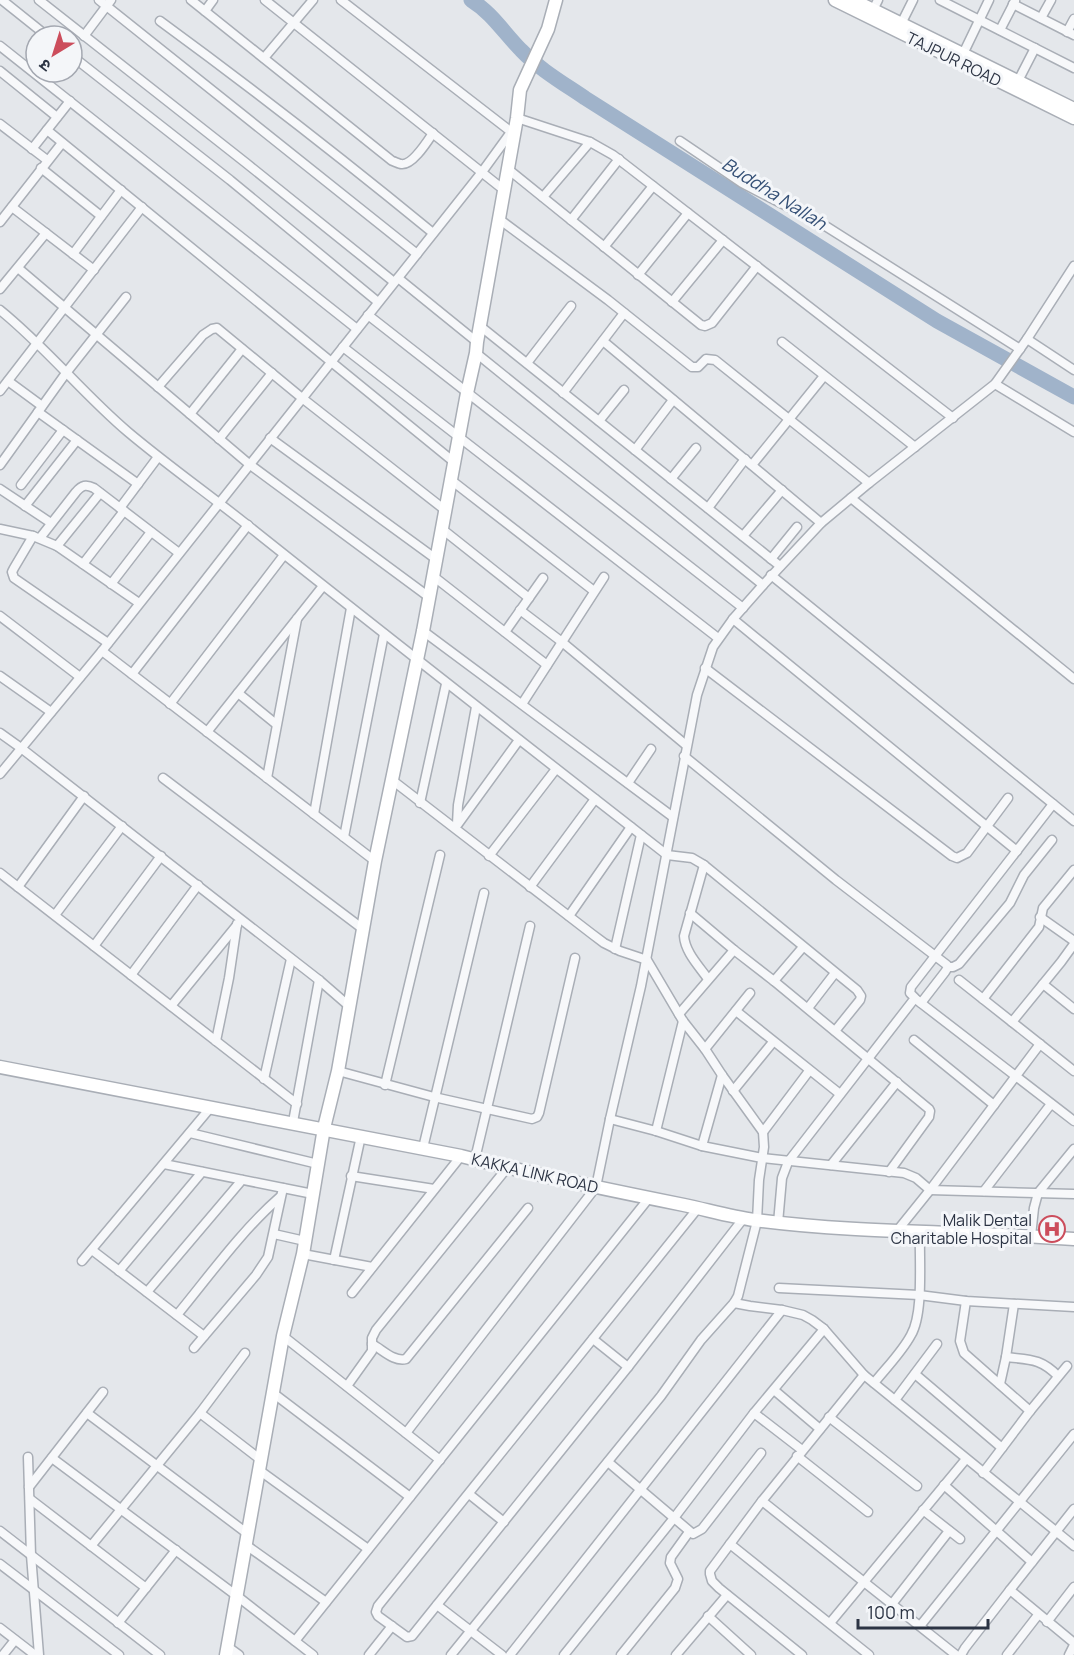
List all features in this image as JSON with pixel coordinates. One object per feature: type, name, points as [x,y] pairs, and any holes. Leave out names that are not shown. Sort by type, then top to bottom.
[{"type":"street","points":[[2,0],[32,24]]},
{"type":"street","points":[[39,0],[69,24]]},
{"type":"street","points":[[99,0],[109,3],[417,254]]},
{"type":"street","points":[[191,0],[391,160],[400,164],[407,163],[413,159],[433,133]]},
{"type":"street","points":[[205,11],[213,0]]},
{"type":"street","points":[[265,0],[504,190]]},
{"type":"street","points":[[264,58],[312,0]]},
{"type":"street","points":[[341,0],[513,133]]},
{"type":"street","points":[[239,1655],[227,1651],[283,1336],[303,1254],[324,1128],[338,1071],[375,861],[423,631],[480,326],[520,90],[548,29],[556,0]]},
{"type":"street","name":"TAJPUR ROAD","points":[[835,0],[873,9]]},
{"type":"street","name":"TAJPUR ROAD","points":[[853,0],[873,9],[899,28],[1074,118]]},
{"type":"street","points":[[899,28],[913,0]]},
{"type":"street","points":[[940,0],[1074,68]]},
{"type":"street","points":[[963,54],[989,0]]},
{"type":"street","points":[[1041,18],[1051,0]]},
{"type":"street","points":[[1000,30],[1014,2],[1070,34],[1074,19]]},
{"type":"street","points":[[109,3],[84,36],[396,280],[763,585]]},
{"type":"street","points":[[160,21],[340,157],[433,233]]},
{"type":"street","name":"TAJPUR ROAD","points":[[899,28],[963,54],[1074,109]]},
{"type":"street","points":[[0,46],[357,329]]},
{"type":"street","points":[[1018,81],[1035,48]]},
{"type":"street","points":[[84,65],[230,180],[378,302]]},
{"type":"street","points":[[0,71],[57,117]]},
{"type":"street","points":[[32,149],[70,101]]},
{"type":"street","points":[[517,118],[590,142],[619,159],[953,418]]},
{"type":"street","points":[[0,124],[32,149],[44,164],[101,216]]},
{"type":"street","points":[[47,130],[454,462]]},
{"type":"street","points":[[0,774],[105,647],[513,133]]},
{"type":"street","points":[[680,141],[742,183],[847,239],[1019,351]]},
{"type":"street","points":[[543,197],[590,142]]},
{"type":"street","points":[[0,222],[62,143]]},
{"type":"street","points":[[571,220],[619,159]]},
{"type":"street","points":[[508,169],[701,325],[709,325],[757,266]]},
{"type":"street","points":[[604,247],[653,186]]},
{"type":"street","points":[[73,254],[121,190]]},
{"type":"street","points":[[12,207],[94,270]]},
{"type":"street","points":[[0,390],[142,207]]},
{"type":"street","points":[[638,275],[688,213]]},
{"type":"street","points":[[499,219],[692,367],[698,368],[706,359],[715,360],[869,483]]},
{"type":"street","points":[[0,290],[46,233]]},
{"type":"street","points":[[672,302],[723,240]]},
{"type":"street","points":[[406,1433],[596,1187],[646,960],[697,695],[705,668],[718,638],[771,574],[821,523],[998,381],[1074,266]]},
{"type":"street","points":[[18,268],[249,464],[429,597]]},
{"type":"street","points":[[0,465],[66,373],[126,297]]},
{"type":"street","points":[[527,363],[571,306]]},
{"type":"street","points":[[0,310],[110,417],[158,457],[219,502],[416,661],[667,855],[692,858],[704,865],[857,990],[861,996],[860,1000],[835,1030]]},
{"type":"street","points":[[563,393],[624,313]]},
{"type":"street","points":[[368,315],[743,608]]},
{"type":"street","points":[[480,326],[780,566]]},
{"type":"street","points":[[158,387],[203,335],[217,328],[445,510]]},
{"type":"street","points":[[1027,339],[1074,370]]},
{"type":"street","points":[[603,340],[821,523]]},
{"type":"street","points":[[782,342],[915,447]]},
{"type":"street","points":[[343,347],[718,638]]},
{"type":"street","points":[[190,414],[242,349]]},
{"type":"street","points":[[219,439],[272,373]]},
{"type":"street","points":[[752,465],[825,376]]},
{"type":"street","points":[[8,381],[63,430],[138,484]]},
{"type":"street","points":[[998,381],[1074,432]]},
{"type":"street","points":[[599,421],[624,390]]},
{"type":"street","points":[[635,450],[673,400]]},
{"type":"street","points":[[21,485],[63,430]]},
{"type":"street","points":[[270,438],[436,559]]},
{"type":"street","points":[[25,506],[77,440]]},
{"type":"street","points":[[671,479],[696,448]]},
{"type":"street","points":[[83,564],[158,457]]},
{"type":"street","points":[[708,508],[745,459]]},
{"type":"street","points":[[451,480],[594,591]]},
{"type":"street","points":[[179,553],[89,486],[81,487],[51,524],[37,537],[12,572],[15,578],[105,647],[132,674],[375,861]]},
{"type":"street","points":[[0,489],[51,524]]},
{"type":"street","points":[[743,536],[782,490]]},
{"type":"street","points":[[57,546],[100,493]]},
{"type":"street","points":[[851,498],[1074,679]]},
{"type":"street","points":[[132,674],[248,525]]},
{"type":"street","points":[[771,559],[797,527]]},
{"type":"street","points":[[0,529],[37,537],[57,546],[139,603]]},
{"type":"street","points":[[442,529],[529,598]]},
{"type":"street","points":[[111,584],[151,532]]},
{"type":"street","points":[[170,704],[284,555]]},
{"type":"street","points":[[771,574],[1074,821]]},
{"type":"street","points":[[433,576],[547,665]]},
{"type":"street","points":[[522,704],[603,576]]},
{"type":"street","points":[[505,632],[543,578]]},
{"type":"street","points":[[207,732],[323,586]]},
{"type":"street","points":[[314,814],[351,608]]},
{"type":"street","points":[[520,610],[686,745]]},
{"type":"street","points":[[0,616],[80,677]]},
{"type":"street","points":[[267,777],[297,618]]},
{"type":"street","points":[[733,619],[1017,851]]},
{"type":"street","points":[[423,631],[673,817]]},
{"type":"street","points":[[344,837],[384,634]]},
{"type":"street","points":[[705,668],[952,856],[957,858],[967,853],[1008,798]]},
{"type":"street","points":[[0,676],[51,712]]},
{"type":"street","points":[[420,803],[446,684]]},
{"type":"street","points":[[238,693],[276,724]]},
{"type":"street","points":[[455,827],[476,707]]},
{"type":"street","points":[[0,733],[198,885],[239,922],[319,980],[349,1005]]},
{"type":"street","points":[[455,827],[519,740]]},
{"type":"street","points":[[628,783],[651,749]]},
{"type":"street","points":[[684,756],[836,880],[948,967],[959,964],[1010,903],[1024,875],[1052,840]]},
{"type":"street","points":[[489,856],[556,769]]},
{"type":"street","points":[[163,778],[363,929]]},
{"type":"street","points":[[392,780],[592,934],[615,949],[646,960],[681,1017],[763,1132],[764,1139],[757,1221],[738,1296],[734,1303],[701,1340],[661,1396],[451,1655]]},
{"type":"street","points":[[18,887],[84,796]]},
{"type":"street","points":[[530,887],[595,799]]},
{"type":"street","points":[[1053,804],[934,956],[910,988],[910,993],[1074,1121]]},
{"type":"street","points":[[55,915],[122,826]]},
{"type":"street","points":[[568,916],[631,827]]},
{"type":"street","points":[[615,949],[641,835]]},
{"type":"street","points":[[385,1084],[440,855]]},
{"type":"street","points":[[94,946],[161,856]]},
{"type":"street","points":[[704,865],[684,942],[708,979]]},
{"type":"street","points":[[983,999],[1039,927],[1043,908],[1074,870]]},
{"type":"street","points":[[0,873],[297,1104]]},
{"type":"street","points":[[131,975],[198,885]]},
{"type":"street","points":[[423,1148],[484,893]]},
{"type":"street","points":[[690,913],[929,1108],[930,1114],[890,1172]]},
{"type":"street","points":[[1012,1022],[1074,943],[1040,916]]},
{"type":"street","points":[[171,1006],[239,922]]},
{"type":"street","points":[[216,1041],[239,922]]},
{"type":"street","points":[[475,1159],[530,926]]},
{"type":"street","points":[[774,981],[803,947]]},
{"type":"street","points":[[656,1131],[681,1017],[708,979],[734,950]]},
{"type":"street","points":[[338,1071],[434,1097],[532,1119],[538,1115],[575,958]]},
{"type":"street","points":[[264,1079],[291,959]]},
{"type":"street","points":[[778,1223],[782,1178],[788,1162],[868,1057],[948,967]]},
{"type":"street","points":[[808,1008],[835,973]]},
{"type":"street","points":[[293,1122],[319,980]]},
{"type":"street","points":[[959,980],[1074,1071]]},
{"type":"street","points":[[1043,984],[1074,1009]]},
{"type":"street","points":[[705,1049],[750,993]]},
{"type":"street","points":[[736,1011],[840,1094]]},
{"type":"street","points":[[914,1040],[994,1105]]},
{"type":"street","points":[[733,1091],[773,1042]]},
{"type":"street","points":[[897,1231],[1040,1044]]},
{"type":"street","name":"KAKKA LINK ROAD","points":[[0,1067],[423,1148],[743,1219],[920,1233],[1074,1239]]},
{"type":"street","points":[[763,1132],[809,1071]]},
{"type":"street","points":[[702,1146],[722,1075]]},
{"type":"street","points":[[831,1165],[897,1082]]},
{"type":"street","points":[[984,1191],[1052,1104]]},
{"type":"street","points":[[82,1261],[211,1107]]},
{"type":"street","points":[[610,1119],[702,1146],[762,1158],[904,1173],[913,1176],[930,1190],[1074,1194]]},
{"type":"street","points":[[190,1133],[318,1164]]},
{"type":"street","points":[[334,1260],[361,1136]]},
{"type":"street","points":[[1031,1236],[1038,1193],[1074,1149]]},
{"type":"street","points":[[352,1293],[461,1156]]},
{"type":"street","points":[[164,1164],[242,1180],[282,1192],[313,1194]]},
{"type":"street","points":[[346,1386],[372,1351],[372,1338],[376,1330],[507,1168]]},
{"type":"street","points":[[119,1271],[202,1172]]},
{"type":"street","points":[[351,1176],[434,1189]]},
{"type":"street","points":[[147,1292],[242,1180]]},
{"type":"street","points":[[194,1348],[265,1263],[270,1252],[282,1192]]},
{"type":"street","points":[[177,1315],[282,1192]]},
{"type":"street","points":[[295,1641],[649,1198]]},
{"type":"street","points":[[372,1344],[395,1359],[406,1359],[528,1208]]},
{"type":"street","points":[[698,1208],[378,1606],[376,1614],[407,1637],[410,1637],[437,1605],[504,1522],[743,1219]]},
{"type":"street","points":[[874,1383],[911,1335],[917,1316],[920,1233]]},
{"type":"street","points":[[274,1234],[305,1241]]},
{"type":"street","points":[[92,1250],[204,1336]]},
{"type":"street","points":[[303,1254],[372,1267]]},
{"type":"street","points":[[779,1288],[1074,1307]]},
{"type":"street","points":[[966,1301],[960,1341],[962,1347],[971,1360],[1030,1411]]},
{"type":"street","points":[[734,1303],[782,1310],[803,1316],[824,1329],[864,1375],[1074,1546]]},
{"type":"street","points":[[1000,1384],[1014,1304]]},
{"type":"street","points":[[510,1655],[782,1310]]},
{"type":"street","points":[[564,1655],[674,1518],[754,1413],[824,1329]]},
{"type":"street","points":[[283,1336],[440,1460]]},
{"type":"street","points":[[593,1339],[628,1367]]},
{"type":"street","points":[[895,1400],[938,1344]]},
{"type":"street","points":[[91,1546],[200,1413],[245,1353]]},
{"type":"street","points":[[1006,1358],[1043,1363],[1058,1376]]},
{"type":"street","points":[[983,1473],[1067,1366]]},
{"type":"street","points":[[915,1374],[1002,1448]]},
{"type":"street","points":[[802,1655],[714,1584],[710,1574],[712,1567],[762,1501],[864,1375]]},
{"type":"street","points":[[774,1390],[820,1429]]},
{"type":"street","points":[[29,1486],[103,1392]]},
{"type":"street","points":[[273,1393],[410,1497]]},
{"type":"street","points":[[87,1413],[157,1465],[326,1602]]},
{"type":"street","points":[[200,1413],[260,1465],[368,1549]]},
{"type":"street","points":[[754,1413],[868,1512]]},
{"type":"street","points":[[830,1417],[917,1486]]},
{"type":"street","points":[[920,1626],[1074,1434]]},
{"type":"street","points":[[608,1462],[693,1534],[702,1529],[761,1453]]},
{"type":"street","points":[[28,1457],[37,1655]]},
{"type":"street","points":[[52,1458],[313,1655]]},
{"type":"street","points":[[830,1623],[966,1459]]},
{"type":"street","points":[[944,1485],[1032,1562]]},
{"type":"street","points":[[469,1494],[504,1522]]},
{"type":"street","points":[[30,1499],[146,1588]]},
{"type":"street","points":[[762,1501],[956,1655]]},
{"type":"street","points":[[961,1655],[1074,1509]]},
{"type":"street","points":[[923,1510],[960,1539]]},
{"type":"street","points":[[892,1604],[949,1531]]},
{"type":"street","points":[[0,1532],[160,1655]]},
{"type":"street","points":[[621,1655],[675,1587],[678,1579],[670,1563],[671,1557],[689,1532]]},
{"type":"street","points":[[730,1544],[869,1655]]},
{"type":"street","points":[[118,1623],[176,1550]]},
{"type":"street","points":[[0,1564],[118,1655]]},
{"type":"street","points":[[1047,1622],[1074,1587]]},
{"type":"street","points":[[1010,1590],[1074,1644],[1069,1655]]},
{"type":"street","points":[[676,1655],[727,1595]]},
{"type":"street","points":[[437,1605],[502,1655]]},
{"type":"street","points":[[1007,1655],[1038,1615]]},
{"type":"street","points":[[708,1616],[751,1655]]},
{"type":"street","points":[[369,1655],[392,1626]]},
{"type":"street","points":[[0,1628],[37,1655]]},
{"type":"street","points":[[3,1655],[15,1640]]},
{"type":"waterway","name":"Buddha Nallah","points":[[471,0],[492,17],[528,57],[585,98],[937,321],[1074,397]]},
{"type":"place","name":"Malik Dental Charitable Hospital","points":[[1052,1229]]}]
